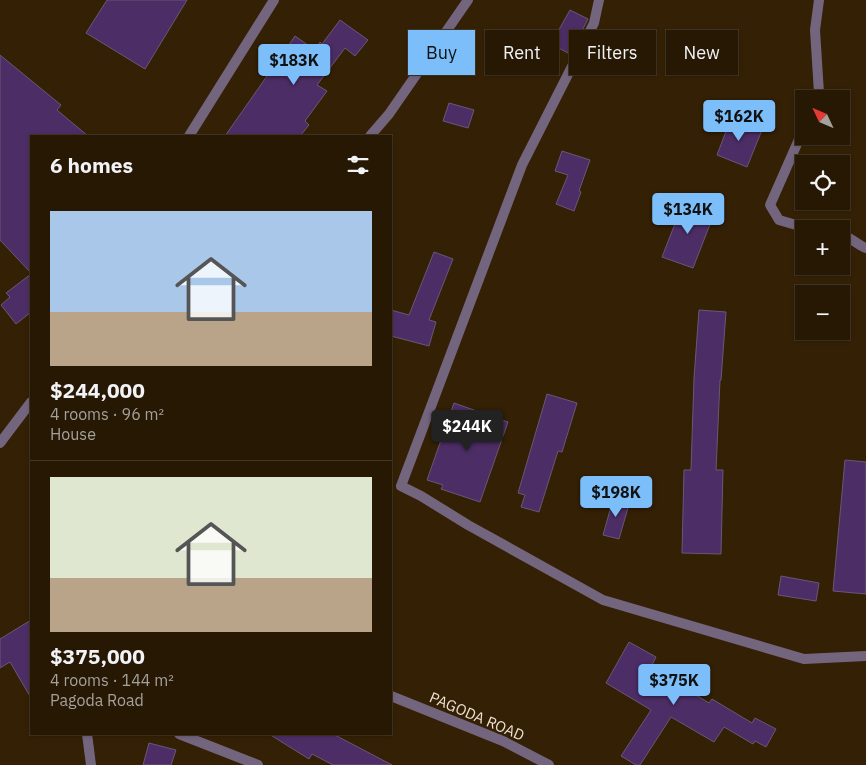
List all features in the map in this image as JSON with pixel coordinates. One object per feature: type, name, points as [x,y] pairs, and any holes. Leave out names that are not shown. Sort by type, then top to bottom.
[{"type":"street","points":[[190,135],[274,0]]},
{"type":"street","points":[[371,135],[388,114],[468,0]]},
{"type":"street","points":[[599,0],[594,23],[522,165],[402,486],[603,600],[804,659],[866,656]]},
{"type":"street","points":[[819,0],[815,30],[819,90]]},
{"type":"street","points":[[795,225],[779,220],[770,204],[796,145]]},
{"type":"street","points":[[850,238],[866,248]]},
{"type":"street","points":[[0,443],[30,403]]},
{"type":"street","name":"PAGODA ROAD","points":[[392,696],[503,742],[549,765]]},
{"type":"street","points":[[87,735],[90,765]]},
{"type":"street","points":[[182,735],[258,765]]},
{"type":"building","points":[[107,0],[187,0],[145,69],[86,33]]},
{"type":"building","points":[[570,10],[588,19],[582,30],[569,30],[569,53],[559,48],[559,30]]},
{"type":"building","points":[[340,20],[368,40],[355,56],[345,48],[317,85],[327,91],[305,121],[309,125],[301,135],[226,135],[295,36],[315,50],[320,42],[322,44]]},
{"type":"building","points":[[0,55],[61,105],[57,110],[87,135],[30,135],[30,272],[0,240]]},
{"type":"building","points":[[449,103],[474,110],[468,128],[443,121]]},
{"type":"building","points":[[731,118],[762,130],[747,167],[717,155]]},
{"type":"building","points":[[562,151],[590,160],[574,211],[556,204],[568,175],[555,171]]},
{"type":"building","points":[[683,203],[714,214],[693,268],[662,257]]},
{"type":"building","points":[[434,252],[453,259],[429,320],[436,322],[429,346],[392,336],[392,310],[409,315]]},
{"type":"building","points":[[30,275],[30,313],[16,324],[1,305],[10,297],[6,293]]},
{"type":"building","points":[[699,310],[726,312],[720,380],[716,470],[723,470],[721,554],[682,553],[684,470],[691,470],[694,378]]},
{"type":"building","points":[[547,394],[577,403],[562,452],[558,451],[539,512],[521,507],[525,495],[518,493]]},
{"type":"building","points":[[454,403],[508,422],[480,502],[441,489],[443,485],[427,480]]},
{"type":"building","points":[[845,460],[866,462],[866,594],[833,591]]},
{"type":"building","points":[[614,496],[630,501],[619,539],[603,535]]},
{"type":"building","points":[[781,576],[819,583],[816,601],[778,595]]},
{"type":"building","points":[[30,621],[30,696],[10,662],[0,668],[0,639]]},
{"type":"building","points":[[629,642],[656,657],[651,667],[709,703],[712,699],[752,723],[755,718],[776,729],[766,747],[755,741],[753,744],[724,727],[714,742],[671,717],[640,765],[636,765],[621,756],[651,710],[606,683]]},
{"type":"building","points":[[271,735],[335,735],[392,765],[333,765],[312,754],[309,759]]},
{"type":"building","points":[[149,743],[176,750],[171,765],[143,765]]}]
